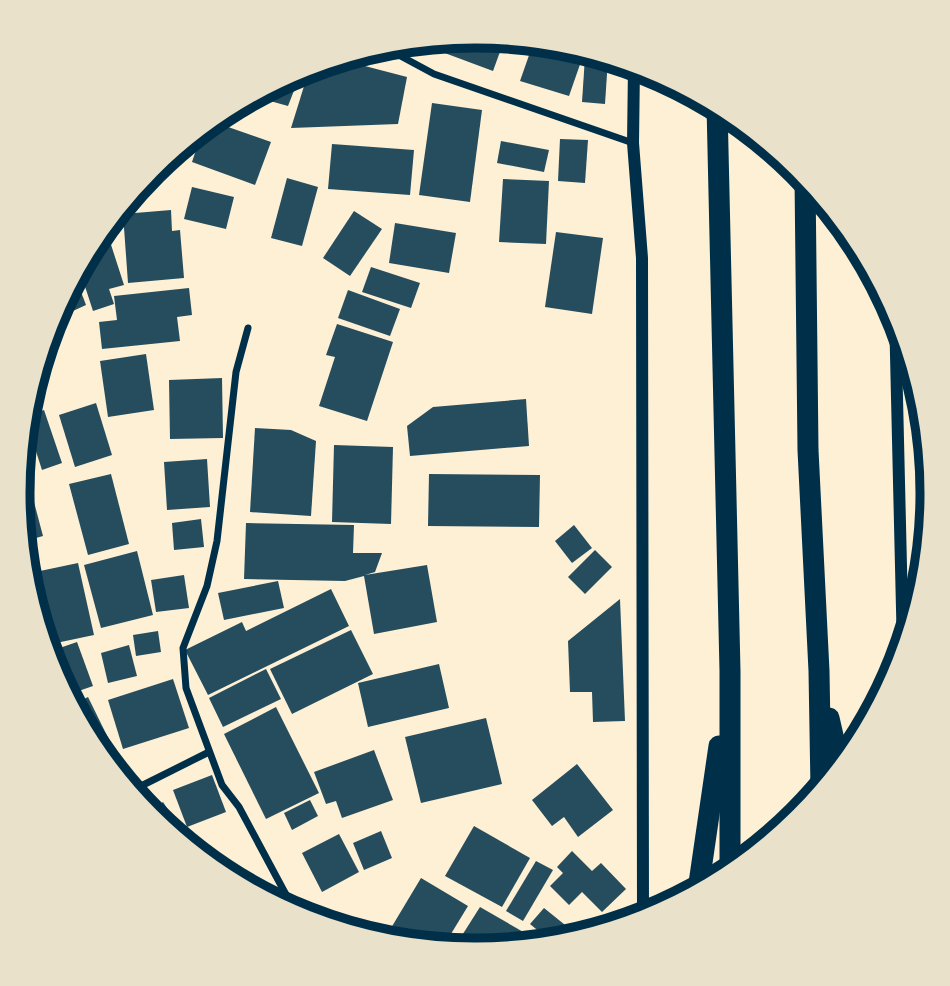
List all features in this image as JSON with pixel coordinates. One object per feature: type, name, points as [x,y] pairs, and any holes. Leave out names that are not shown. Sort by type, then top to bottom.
[{"type":"highway","points":[[717,120],[730,671],[730,857]]},
{"type":"highway","points":[[805,194],[808,450],[819,671],[821,773]]},
{"type":"highway","points":[[700,878],[730,671]]},
{"type":"highway","points":[[819,671],[837,752]]},
{"type":"street","points":[[398,55],[434,74],[633,143]]},
{"type":"street","points":[[634,77],[633,143],[642,258],[643,905]]},
{"type":"street","points":[[248,328],[236,372],[217,541],[200,606],[183,648],[186,688],[222,785],[239,807],[287,896]]},
{"type":"street","points":[[896,347],[902,618]]},
{"type":"street","points":[[140,787],[209,752]]},
{"type":"building","points":[[446,49],[501,49],[493,71],[442,52]]},
{"type":"building","points":[[530,52],[581,61],[569,96],[520,81]]},
{"type":"building","points":[[585,62],[607,68],[605,104],[582,102]]},
{"type":"building","points":[[357,64],[407,77],[398,124],[291,128],[305,82]]},
{"type":"building","points":[[296,86],[288,106],[266,100]]},
{"type":"building","points":[[432,103],[482,110],[470,202],[419,195]]},
{"type":"building","points":[[224,126],[271,142],[255,185],[192,162],[198,145]]},
{"type":"building","points":[[560,139],[588,140],[585,183],[558,181]]},
{"type":"building","points":[[501,141],[549,150],[544,172],[497,163]]},
{"type":"building","points":[[332,144],[414,150],[410,195],[328,189]]},
{"type":"building","points":[[287,178],[318,187],[302,246],[271,238]]},
{"type":"building","points":[[503,179],[549,181],[546,244],[499,242]]},
{"type":"building","points":[[192,187],[234,197],[226,229],[184,219]]},
{"type":"building","points":[[171,210],[172,231],[180,230],[184,278],[128,283],[123,220],[129,214]]},
{"type":"building","points":[[354,211],[382,229],[350,276],[323,258]]},
{"type":"building","points":[[395,223],[456,233],[449,273],[389,263]]},
{"type":"building","points":[[556,232],[603,238],[592,314],[545,307]]},
{"type":"building","points":[[109,240],[124,285],[109,289],[114,304],[93,311],[83,281]]},
{"type":"building","points":[[371,267],[420,283],[411,308],[362,292]]},
{"type":"building","points":[[189,288],[192,315],[177,317],[180,341],[102,349],[99,322],[117,320],[114,296]]},
{"type":"building","points":[[80,289],[86,305],[68,313]]},
{"type":"building","points":[[348,290],[400,309],[390,336],[338,318]]},
{"type":"building","points":[[337,324],[393,342],[367,421],[319,406],[335,357],[326,355]]},
{"type":"building","points":[[146,354],[154,410],[108,417],[100,361]]},
{"type":"building","points":[[222,378],[223,438],[170,439],[169,380]]},
{"type":"building","points":[[526,399],[529,446],[410,456],[407,426],[433,407]]},
{"type":"building","points":[[96,403],[112,455],[75,467],[59,415]]},
{"type":"building","points":[[44,410],[62,463],[42,470],[33,443],[37,412]]},
{"type":"building","points":[[255,428],[291,430],[316,441],[311,516],[250,512]]},
{"type":"building","points":[[334,445],[393,447],[391,524],[332,522]]},
{"type":"building","points":[[207,459],[210,507],[167,510],[164,462]]},
{"type":"building","points":[[111,474],[129,544],[88,555],[69,484]]},
{"type":"building","points":[[429,474],[540,475],[539,527],[428,526]]},
{"type":"building","points":[[30,488],[43,536],[33,539]]},
{"type":"building","points":[[201,519],[204,547],[174,550],[172,523]]},
{"type":"building","points":[[246,523],[354,525],[353,553],[382,553],[375,572],[365,575],[427,565],[437,622],[374,634],[364,576],[345,581],[244,579]]},
{"type":"building","points":[[574,525],[592,548],[572,563],[555,541]]},
{"type":"building","points":[[595,550],[612,567],[585,594],[568,577]]},
{"type":"building","points":[[137,551],[153,615],[101,628],[84,565]]},
{"type":"building","points":[[78,563],[94,635],[56,643],[40,571]]},
{"type":"building","points":[[184,575],[189,608],[156,612],[151,580]]},
{"type":"building","points":[[278,581],[284,608],[224,620],[218,593]]},
{"type":"building","points":[[331,589],[349,626],[208,695],[185,650],[242,622],[246,631]]},
{"type":"building","points":[[620,599],[625,721],[593,722],[592,692],[570,692],[568,641]]},
{"type":"building","points":[[351,630],[373,674],[292,714],[270,669]]},
{"type":"building","points":[[158,631],[161,652],[136,656],[133,635]]},
{"type":"building","points":[[77,642],[93,686],[77,692],[58,649]]},
{"type":"building","points":[[129,645],[137,676],[108,683],[101,653]]},
{"type":"building","points":[[439,664],[449,708],[368,727],[358,683]]},
{"type":"building","points":[[266,669],[281,699],[223,727],[209,698]]},
{"type":"building","points":[[173,679],[189,728],[123,749],[108,700]]},
{"type":"building","points":[[88,697],[117,756],[89,716],[81,700]]},
{"type":"building","points":[[276,707],[319,793],[266,819],[224,734]]},
{"type":"building","points":[[486,718],[502,784],[421,803],[405,737]]},
{"type":"building","points":[[374,750],[393,800],[342,818],[336,801],[326,804],[314,772]]},
{"type":"building","points":[[577,764],[613,810],[578,837],[564,817],[552,826],[532,800]]},
{"type":"building","points":[[212,775],[226,812],[187,827],[173,790]]},
{"type":"building","points":[[310,800],[318,816],[292,830],[284,813]]},
{"type":"building","points":[[163,802],[179,826],[160,808],[158,806]]},
{"type":"building","points":[[474,826],[530,858],[502,907],[445,876]]},
{"type":"building","points":[[381,831],[392,858],[364,870],[353,843]]},
{"type":"building","points":[[339,834],[359,872],[322,892],[302,853]]},
{"type":"building","points":[[572,851],[592,871],[601,863],[626,889],[602,912],[582,892],[569,905],[550,886],[563,873],[557,867]]},
{"type":"building","points":[[536,861],[553,870],[523,921],[506,911]]},
{"type":"building","points":[[421,878],[468,906],[449,937],[396,931],[391,928]]},
{"type":"building","points":[[480,907],[528,935],[504,937],[461,938]]},
{"type":"building","points":[[544,908],[569,928],[541,933],[530,924]]}]
